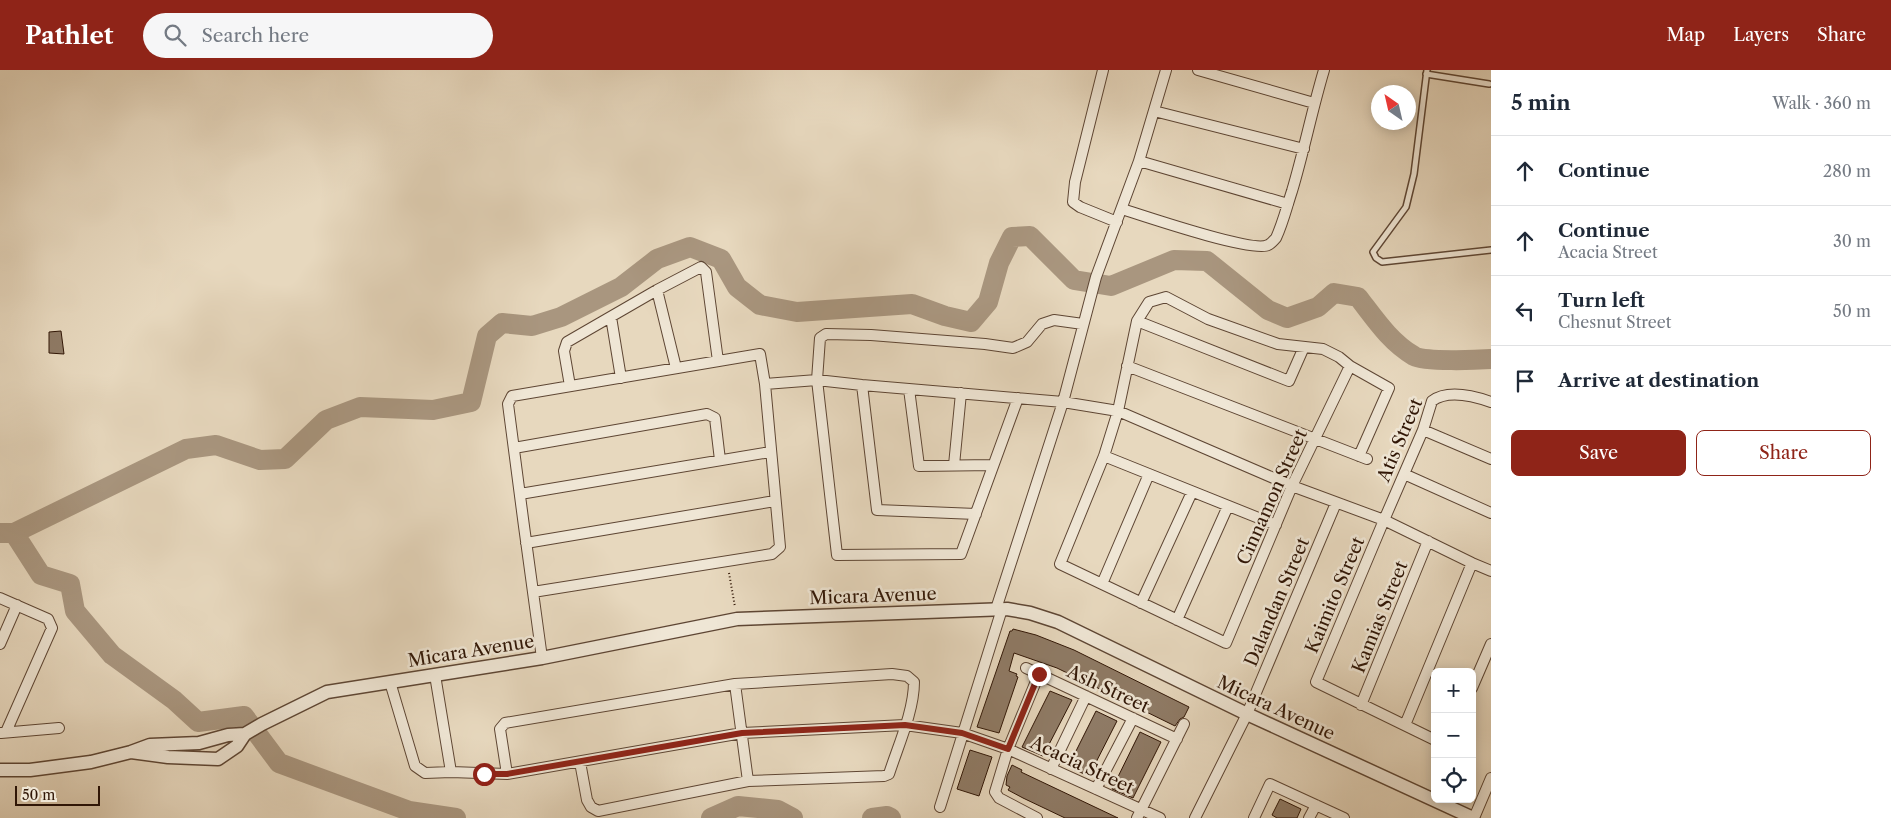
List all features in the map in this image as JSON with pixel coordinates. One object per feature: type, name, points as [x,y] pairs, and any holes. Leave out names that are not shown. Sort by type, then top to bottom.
[{"type":"street","points":[[1103,70],[1075,182],[1073,202],[1080,207],[1117,222]]},
{"type":"street","points":[[940,807],[999,609],[1064,402],[1094,282],[1139,161],[1166,70]]},
{"type":"street","points":[[1198,70],[1314,103]]},
{"type":"street","points":[[1122,209],[1218,238],[1258,248],[1268,246],[1275,240],[1288,204],[1324,70]]},
{"type":"street","points":[[1154,111],[1304,149]]},
{"type":"street","points":[[1139,161],[1288,204]]},
{"type":"street","points":[[570,386],[564,351],[567,342],[701,267],[706,272],[718,361]]},
{"type":"street","points":[[657,290],[676,368]]},
{"type":"street","points":[[1127,366],[1363,458],[1388,388],[1323,349],[1278,344],[1208,320],[1166,297],[1148,302],[1137,321],[1127,366],[1118,411],[1104,456],[1060,564],[1177,620],[1228,506]]},
{"type":"street","points":[[611,317],[621,378]]},
{"type":"street","points":[[1018,398],[961,554],[837,555],[817,380],[820,338],[826,334],[871,335],[1013,348],[1027,342],[1042,324],[1054,320],[1084,324]]},
{"type":"street","points":[[1137,321],[1289,382],[1304,347]]},
{"type":"street","points":[[533,592],[772,554],[778,550],[780,547],[765,384],[760,354],[512,396],[508,404],[526,543],[542,658]]},
{"type":"street","name":"Cinnamon Street","points":[[1177,620],[1226,643],[1292,486],[1350,366]]},
{"type":"street","points":[[765,384],[817,380],[1064,402],[1118,411],[1292,486],[1384,520],[1491,571]]},
{"type":"street","points":[[862,385],[877,510],[976,514]]},
{"type":"street","points":[[909,389],[919,466],[993,465]]},
{"type":"street","points":[[954,465],[961,393]]},
{"type":"street","name":"Atis Street","points":[[1384,520],[1423,430],[1432,401],[1445,394],[1476,397],[1491,402]]},
{"type":"street","points":[[514,448],[707,414],[714,418],[720,460]]},
{"type":"street","points":[[1423,430],[1491,459]]},
{"type":"street","points":[[520,494],[770,452]]},
{"type":"street","points":[[1104,456],[1276,525]]},
{"type":"street","points":[[1102,584],[1149,474]]},
{"type":"street","points":[[1404,474],[1491,513]]},
{"type":"street","points":[[1141,603],[1192,492]]},
{"type":"street","points":[[526,543],[775,501]]},
{"type":"street","name":"Dalandan Street","points":[[1195,818],[1247,714],[1336,503]]},
{"type":"street","name":"Kaimito Street","points":[[1361,705],[1316,682],[1384,520]]},
{"type":"street","name":"Kamias Street","points":[[1361,705],[1428,541]]},
{"type":"street","points":[[1405,725],[1472,563]]},
{"type":"street","points":[[0,598],[48,619],[52,628],[3,732],[59,728]]},
{"type":"street","points":[[0,644],[18,606]]},
{"type":"street","name":"Micara Avenue","points":[[131,752],[168,758],[218,759],[237,746],[246,734],[262,724],[327,692],[542,658],[737,620],[999,609],[1030,613],[1058,622],[1247,714],[1474,818]]},
{"type":"street","points":[[1476,679],[1491,644]]},
{"type":"street","name":"Ash Street","points":[[1026,668],[1177,739]]},
{"type":"street","points":[[507,774],[500,729],[505,723],[735,684],[892,674],[907,676],[914,682],[914,691],[905,725],[889,774],[884,776],[748,781],[598,811],[591,808],[587,800],[580,762]]},
{"type":"street","points":[[1036,818],[999,798],[995,792],[1008,749],[1039,674]]},
{"type":"street","points":[[435,675],[451,772]]},
{"type":"street","name":"Acacia Street","points":[[390,682],[415,766],[425,773],[507,774],[742,733],[905,725],[962,733],[1008,749],[1096,789],[1139,814],[1160,818]]},
{"type":"street","points":[[735,684],[748,781]]},
{"type":"street","points":[[1051,768],[1086,696]]},
{"type":"street","points":[[1361,705],[1431,738]]},
{"type":"street","points":[[1096,789],[1133,718]]},
{"type":"street","points":[[1139,814],[1184,724]]},
{"type":"street","name":"Micara Avenue","points":[[0,770],[30,770],[91,762],[150,746],[199,743],[228,734],[246,734]]},
{"type":"street","points":[[1474,818],[1491,778]]},
{"type":"street","points":[[1254,818],[1270,784],[1344,818]]},
{"type":"street","points":[[1309,818],[1316,805]]},
{"type":"lane","points":[[1489,84],[1427,72],[1414,174],[1406,207],[1374,252],[1376,258],[1382,262],[1491,250]]},
{"type":"path","points":[[727,561],[737,620]]},
{"type":"building","points":[[61,331],[64,354],[49,353],[49,332]]},
{"type":"building","points":[[1013,629],[1036,635],[1074,650],[1189,707],[1184,717],[1175,726],[1057,668],[1014,653],[1009,671],[1017,674],[1016,676],[1018,677],[999,733],[977,727],[1010,631]]},
{"type":"building","points":[[1050,691],[1072,700],[1043,756],[1022,747]]},
{"type":"building","points":[[1096,711],[1117,721],[1089,776],[1068,767]]},
{"type":"building","points":[[1140,732],[1161,742],[1133,798],[1112,789]]},
{"type":"building","points":[[970,750],[992,757],[979,796],[957,789]]},
{"type":"building","points":[[1012,765],[1022,770],[1021,772],[1118,818],[1065,818],[1023,798],[1008,790],[1010,787],[1006,785],[1007,776]]},
{"type":"building","points":[[1280,799],[1301,809],[1297,818],[1277,818],[1272,815]]},
{"type":"waterway","points":[[0,533],[14,533],[186,449],[216,445],[260,460],[285,459],[326,420],[360,407],[433,410],[471,402],[487,336],[502,323],[532,326],[561,317],[621,287],[657,259],[690,247],[721,259],[737,287],[760,305],[797,312],[912,304],[945,316],[971,322],[988,302],[999,263],[1012,237],[1030,236],[1074,280],[1111,286],[1174,260],[1207,261],[1268,310],[1287,318],[1318,307],[1334,293],[1358,297],[1390,337],[1414,356],[1440,360],[1491,359]]},
{"type":"waterway","points":[[14,533],[41,575],[70,584],[75,611],[112,655],[174,700],[198,722],[244,716],[279,763],[409,811],[456,818]]},
{"type":"waterway","points":[[711,818],[738,806],[778,810],[793,818]]},
{"type":"waterway","points":[[872,818],[887,816],[891,818]]},
{"type":"route","points":[[484,774],[507,774],[742,733],[905,725],[962,733],[1008,749],[1039,674]]}]
